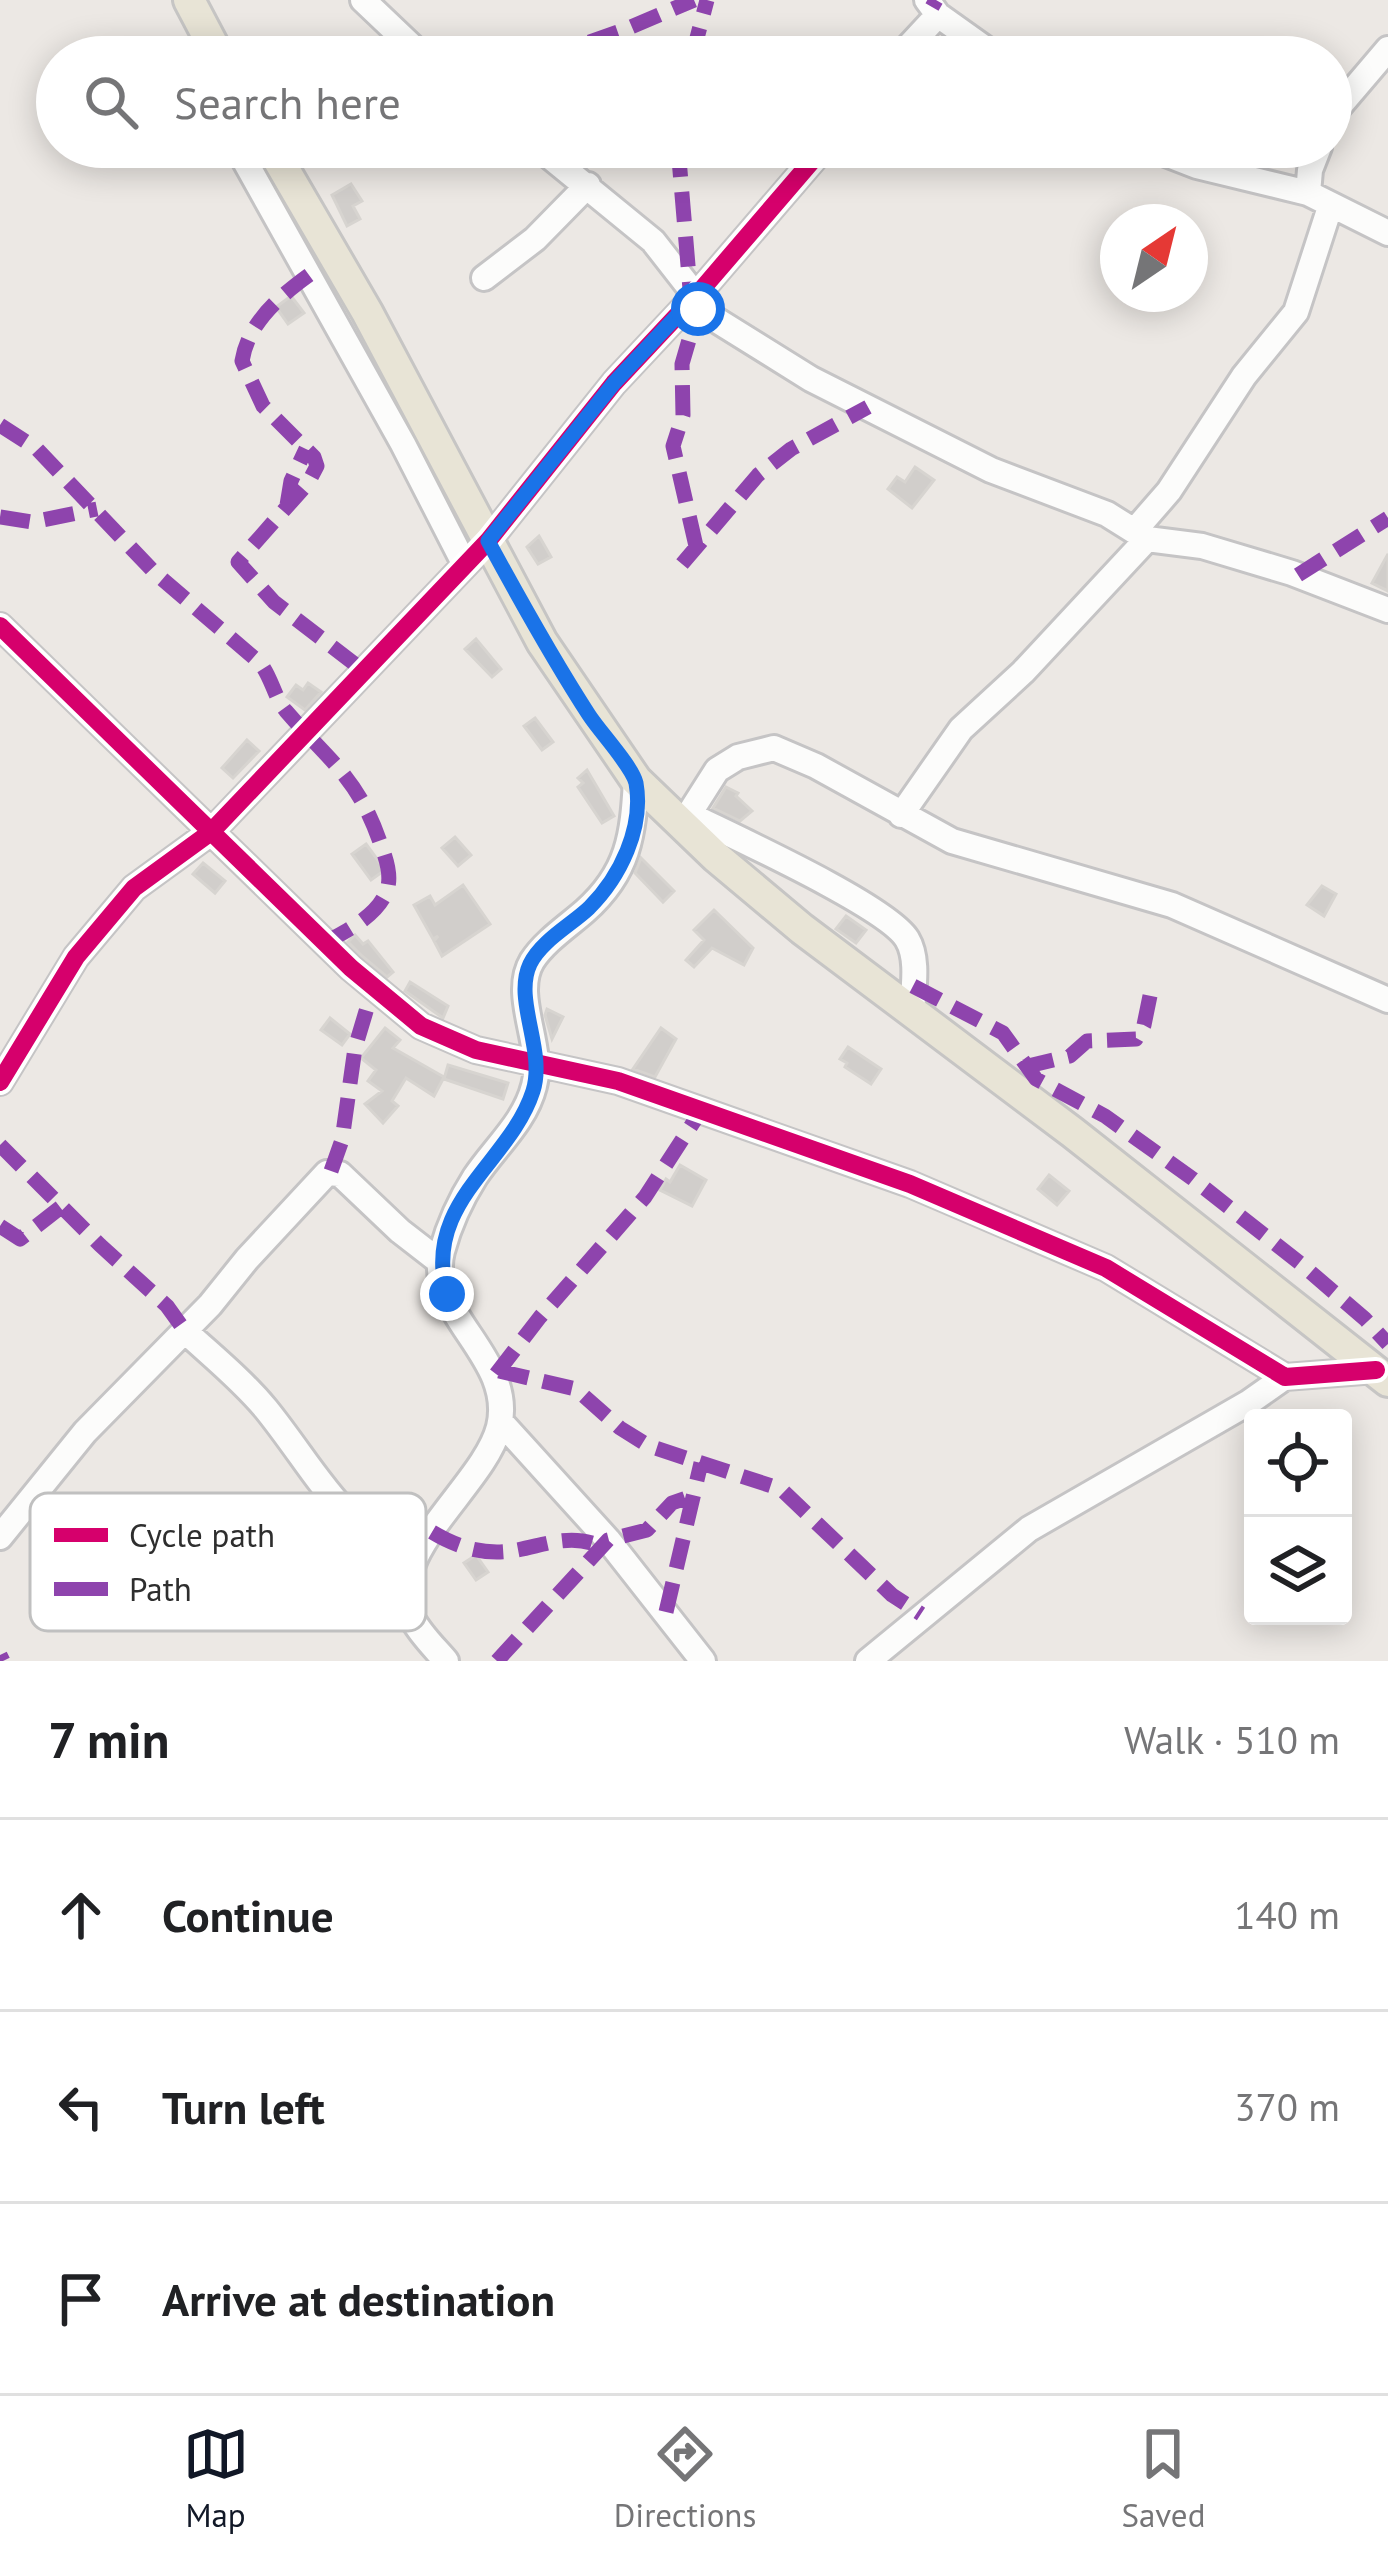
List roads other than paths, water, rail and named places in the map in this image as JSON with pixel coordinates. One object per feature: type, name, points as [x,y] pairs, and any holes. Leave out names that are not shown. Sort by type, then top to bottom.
[{"type":"main road","points":[[189,0],[208,36]]},
{"type":"main road","points":[[283,168],[367,312],[542,642],[636,780],[802,929],[1380,1367]]},
{"type":"street","points":[[362,0],[401,36]]},
{"type":"street","points":[[913,36],[932,8],[969,36]]},
{"type":"street","points":[[1352,92],[1388,50]]},
{"type":"street","points":[[249,168],[465,565]]},
{"type":"street","points":[[566,168],[653,241],[693,299],[811,379],[991,470],[1107,514],[1141,534],[1246,560],[1388,610]]},
{"type":"street","points":[[0,1082],[76,957],[134,888],[212,832],[488,541],[614,383],[806,168]]},
{"type":"street","points":[[1205,168],[1308,193],[1388,233]]},
{"type":"street","points":[[1308,193],[1311,168]]},
{"type":"street","points":[[484,278],[535,239],[588,185]]},
{"type":"street","points":[[901,815],[961,729],[1023,672],[1141,534],[1244,376],[1296,312],[1330,207]]},
{"type":"street","points":[[0,626],[351,968],[421,1026],[476,1050],[618,1081],[807,1145],[1072,1252],[1144,1288],[1285,1377]]},
{"type":"street","points":[[912,1012],[914,966],[909,940],[896,927],[854,899],[685,820],[717,770],[738,757],[774,748],[952,841],[1172,905],[1388,1000]]},
{"type":"street","points":[[426,1544],[487,1455],[500,1422],[496,1374],[447,1294],[440,1262],[462,1199],[525,1110],[539,1063],[526,989],[530,964],[590,907],[622,864],[633,832],[636,780]]},
{"type":"street","points":[[36,1493],[85,1432],[331,1171],[440,1262]]},
{"type":"street","points":[[184,1330],[268,1412],[330,1493]]},
{"type":"street","points":[[868,1661],[1029,1529],[1285,1377],[1380,1367]]},
{"type":"street","points":[[500,1422],[608,1540],[703,1661]]},
{"type":"street","points":[[0,1538],[30,1501]]},
{"type":"street","points":[[423,1631],[446,1661]]}]
